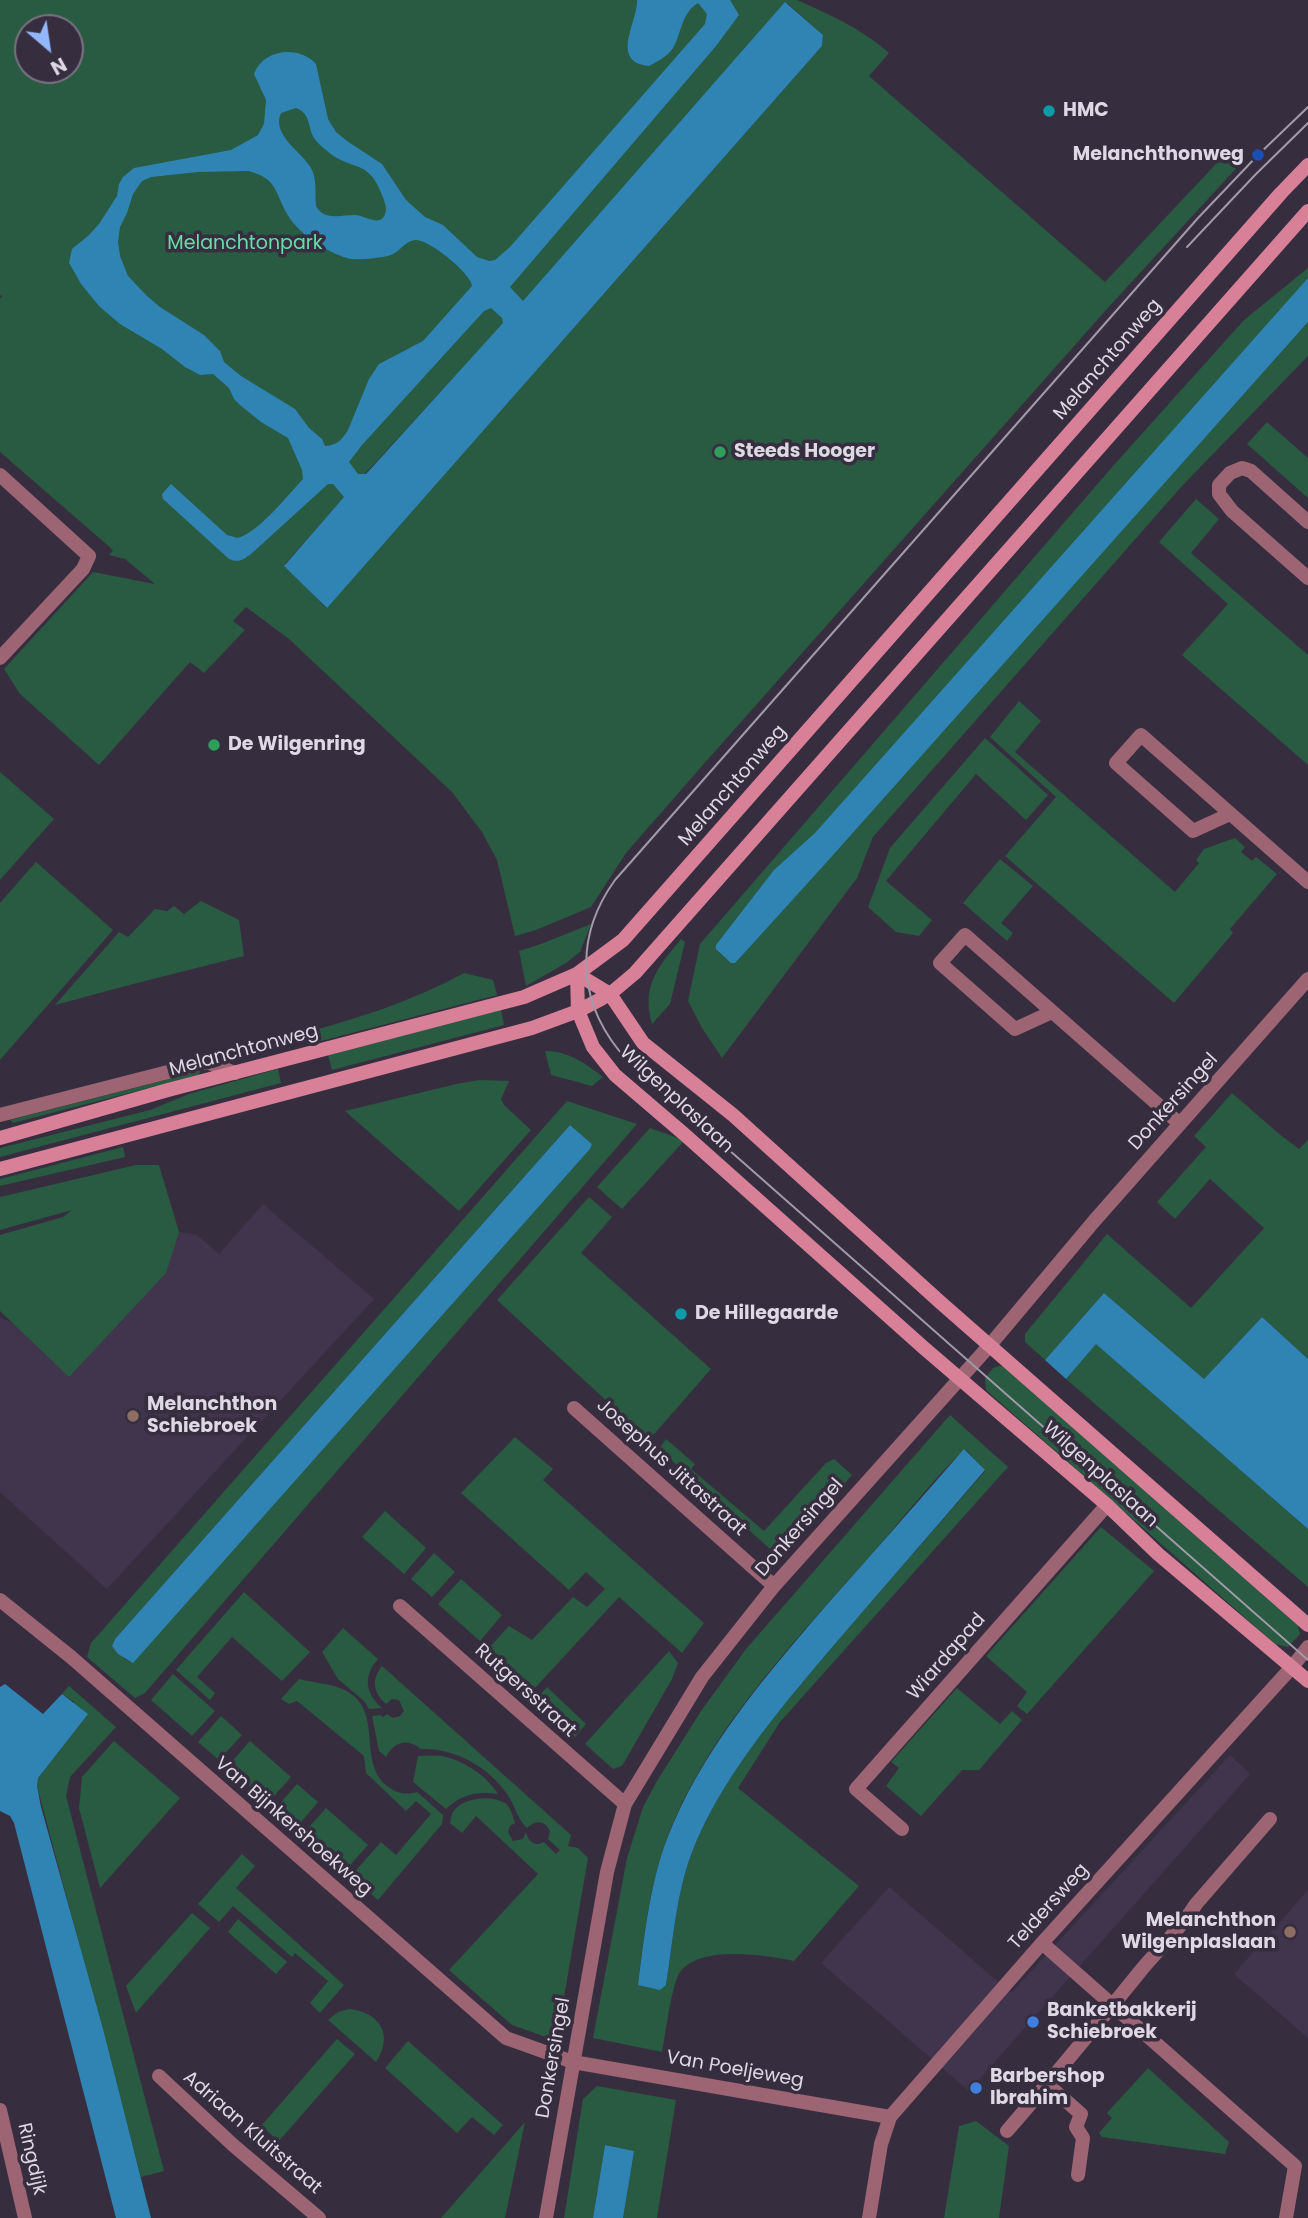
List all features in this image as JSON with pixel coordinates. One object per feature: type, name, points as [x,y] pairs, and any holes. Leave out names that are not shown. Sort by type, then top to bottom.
[{"type":"street","name":"Melanchtonweg","points":[[0,1138],[524,997],[577,974],[623,940],[1281,192],[1308,165]]},
{"type":"street","points":[[0,1169],[531,1028],[578,1011],[610,994],[645,962],[1308,211]]},
{"type":"street","points":[[1308,522],[1251,471],[1242,468],[1230,473],[1219,485],[1219,494],[1232,511],[1308,578]]},
{"type":"street","points":[[0,475],[89,556],[83,569],[0,658]]},
{"type":"street","points":[[1230,814],[1192,831],[1116,763],[1141,735],[1308,882]]},
{"type":"street","points":[[1052,1012],[1015,1029],[940,962],[965,935],[1180,1124]]},
{"type":"street","name":"Wilgenplaslaan","points":[[577,974],[610,994],[643,1043],[733,1115],[1308,1625]]},
{"type":"street","name":"Wilgenplaslaan","points":[[577,974],[578,1011],[593,1047],[615,1076],[684,1134],[835,1271],[1107,1505],[1158,1554],[1308,1681]]},
{"type":"street","name":"Donkersingel","points":[[546,2218],[607,1872],[625,1804],[702,1677],[774,1586],[990,1345],[1095,1220],[1308,979]]},
{"type":"street","points":[[0,1115],[207,1062],[235,1073]]},
{"type":"street","name":"Josephus Jittastraat","points":[[573,1408],[774,1586]]},
{"type":"street","name":"Wiardapad","points":[[902,1829],[856,1789],[1107,1505]]},
{"type":"street","name":"Van Bijnkershoekweg","points":[[0,1600],[71,1657],[506,2038],[573,2062]]},
{"type":"street","name":"Rutgersstraat","points":[[400,1606],[625,1804]]},
{"type":"street","name":"Teldersweg","points":[[869,2218],[881,2144],[890,2117],[1042,1942],[1308,1647]]},
{"type":"street","points":[[1007,2131],[1270,1819]]},
{"type":"street","points":[[1042,1942],[1295,2166],[1286,2218]]},
{"type":"street","name":"Van Poeljeweg","points":[[573,2062],[890,2117]]},
{"type":"street","name":"Adriaan Kluitstraat","points":[[159,2077],[319,2218]]},
{"type":"street","points":[[1048,2084],[1081,2114],[1076,2127],[1083,2138],[1078,2175]]},
{"type":"street","name":"Ringdijk","points":[[0,2110],[25,2218]]},
{"type":"shaded area","name":"Melanchthon Schiebroek","points":[[263,1204],[374,1299],[107,1589],[0,1492],[0,1317],[46,1340],[161,1241],[179,1232],[197,1235],[219,1254]]},
{"type":"shaded area","points":[[1230,1755],[1250,1774],[969,2091],[821,1963],[889,1887],[1011,1993]]},
{"type":"shaded area","name":"Melanchthon Wilgenplaslaan","points":[[1308,1890],[1308,2038],[1234,1974]]},
{"type":"green space","name":"Melanchtonpark","points":[[0,0],[797,0],[856,29],[889,53],[869,76],[1105,282],[1229,150],[1241,163],[1106,310],[626,853],[591,907],[515,936],[497,860],[482,832],[452,792],[289,639],[246,607],[233,621],[245,630],[204,673],[190,662],[99,765],[20,694],[4,669],[93,572],[155,584],[125,559],[109,555],[113,550],[0,452]],"holes":[[[787,3],[823,35],[822,46],[326,608],[285,564],[527,298]]]},
{"type":"green space","points":[[1308,268],[1308,278],[735,963],[1308,322],[1308,356],[1182,486],[873,837],[857,878],[722,1058],[688,1001],[700,944],[1113,466],[1244,320]]},
{"type":"green space","points":[[1267,422],[1308,458],[1308,498],[1247,444]]},
{"type":"green space","points":[[1196,499],[1219,519],[1191,553],[1308,655],[1308,765],[1182,655],[1228,604],[1159,542]]},
{"type":"green space","points":[[1019,701],[1041,721],[1015,752],[1175,892],[1199,863],[1196,860],[1204,849],[1235,838],[1245,847],[1241,852],[1252,861],[1256,857],[1277,874],[1230,929],[1233,933],[1174,1003],[1005,856],[1056,797],[990,737]]},
{"type":"green space","points":[[985,738],[1048,795],[1026,820],[976,774],[886,881],[932,920],[919,936],[896,932],[868,907],[890,848]]},
{"type":"green space","points":[[0,772],[54,819],[0,880]]},
{"type":"green space","points":[[1000,859],[1033,886],[1001,923],[1013,933],[1007,941],[963,903]]},
{"type":"green space","points":[[36,862],[113,930],[0,1060],[0,903]]},
{"type":"green space","points":[[201,901],[239,920],[244,956],[55,1005],[119,932],[128,937],[155,909],[167,911],[174,906],[184,914]]},
{"type":"green space","points":[[591,924],[580,952],[526,986],[519,951]]},
{"type":"green space","points":[[681,939],[685,942],[670,1004],[652,1024],[649,1011],[650,988],[659,968]]},
{"type":"green space","points":[[464,973],[493,980],[497,995],[321,1041],[304,1033],[386,1008]]},
{"type":"green space","points":[[501,1010],[504,1025],[332,1070],[328,1055]]},
{"type":"green space","points":[[545,1051],[569,1056],[603,1077],[592,1086],[551,1075]]},
{"type":"green space","points":[[278,1069],[281,1083],[0,1157],[0,1148],[150,1110],[189,1094]]},
{"type":"green space","points":[[200,1071],[199,1075],[13,1123],[10,1120]]},
{"type":"green space","points":[[479,1080],[509,1081],[501,1099],[531,1130],[459,1211],[345,1111],[456,1084]]},
{"type":"green space","points":[[1232,1093],[1299,1149],[1308,1140],[1308,1359],[1262,1317],[1204,1379],[1104,1293],[1045,1360],[1025,1342],[1025,1334],[1107,1234],[1191,1308],[1264,1228],[1210,1179],[1175,1219],[1157,1202],[1206,1147],[1194,1136]]},
{"type":"green space","points":[[567,1101],[637,1124],[145,1693],[135,1698],[87,1657],[91,1643]],"holes":[[[570,1125],[592,1144],[133,1662],[125,1659],[112,1646],[115,1639]]]},
{"type":"green space","points":[[650,1128],[683,1142],[622,1209],[597,1187]]},
{"type":"green space","points":[[123,1147],[125,1157],[0,1186],[0,1179]]},
{"type":"green space","points":[[136,1165],[159,1165],[179,1232],[166,1273],[69,1377],[0,1311],[0,1235],[63,1217],[72,1210],[0,1230],[0,1197]]},
{"type":"green space","points":[[589,1197],[612,1217],[581,1253],[711,1369],[649,1440],[497,1300]]},
{"type":"green space","points":[[1096,1343],[1308,1529],[1308,1587],[1066,1379]]},
{"type":"green space","points":[[1007,1366],[1297,1621],[1300,1634],[1288,1647],[1275,1644],[986,1390],[985,1378],[993,1368]]},
{"type":"green space","points":[[950,1415],[1008,1467],[780,1722],[738,1788],[859,1886],[794,1961],[730,1954],[697,1960],[685,1967],[677,1978],[662,2052],[593,2038],[627,1858],[643,1807],[701,1711],[746,1649]],"holes":[[[965,1449],[985,1471],[809,1675],[733,1774],[691,1855],[678,1903],[666,1985],[638,1984],[645,1929],[661,1856],[684,1800],[729,1725],[783,1655],[952,1461]]]},
{"type":"green space","points":[[515,1437],[553,1469],[543,1480],[704,1623],[682,1653],[619,1597],[534,1689],[487,1650],[509,1626],[532,1640],[573,1597],[587,1607],[605,1589],[586,1572],[569,1590],[461,1493]]},
{"type":"green space","points":[[666,1439],[695,1464],[691,1469],[764,1531],[826,1463],[834,1459],[852,1475],[780,1558],[659,1449]]},
{"type":"green space","points":[[385,1511],[426,1548],[404,1574],[362,1537]]},
{"type":"green space","points":[[1101,1527],[1154,1571],[1027,1714],[1017,1706],[1027,1692],[986,1656]]},
{"type":"green space","points":[[434,1553],[455,1572],[432,1597],[411,1579]]},
{"type":"green space","points":[[461,1579],[502,1615],[480,1641],[438,1604]]},
{"type":"green space","points":[[244,1592],[310,1652],[282,1681],[232,1637],[197,1677],[215,1693],[210,1700],[176,1670]]},
{"type":"green space","points":[[343,1628],[378,1659],[370,1672],[368,1684],[372,1696],[382,1708],[369,1709],[364,1701],[338,1679],[322,1652]]},
{"type":"green space","points":[[669,1651],[678,1663],[672,1679],[622,1766],[613,1769],[585,1744]]},
{"type":"green space","points":[[382,1666],[571,1835],[568,1846],[578,1848],[588,1858],[558,2032],[546,2037],[512,2025],[449,1970],[538,1874],[476,1816],[462,1833],[450,1823],[452,1815],[457,1807],[469,1801],[485,1798],[499,1800],[507,1805],[513,1815],[515,1823],[510,1826],[508,1832],[513,1841],[523,1839],[526,1832],[532,1843],[544,1842],[556,1854],[560,1850],[548,1839],[550,1831],[542,1823],[527,1828],[510,1798],[480,1767],[458,1755],[421,1749],[406,1742],[393,1747],[386,1757],[379,1751],[372,1716],[383,1717],[387,1714],[393,1718],[404,1711],[399,1700],[392,1699],[386,1704],[378,1695],[375,1681]]},
{"type":"green space","points":[[173,1674],[215,1711],[192,1736],[151,1700]]},
{"type":"green space","points":[[299,1679],[335,1686],[355,1697],[367,1718],[371,1754],[379,1777],[387,1786],[398,1792],[417,1792],[443,1815],[442,1824],[378,1900],[351,1876],[381,1842],[396,1855],[431,1814],[416,1801],[406,1811],[366,1773],[364,1756],[297,1701],[289,1704],[281,1699]]},
{"type":"green space","points":[[69,1686],[116,1727],[70,1777],[66,1796],[164,2171],[141,2177],[37,1786],[38,1778],[74,1702],[62,1694]]},
{"type":"green space","points":[[547,1687],[586,1724],[575,1737],[542,1707],[538,1697]]},
{"type":"green space","points":[[957,1688],[1000,1724],[1012,1711],[1022,1720],[979,1770],[962,1770],[921,1816],[886,1786],[899,1768],[891,1762]]},
{"type":"green space","points":[[221,1716],[242,1735],[219,1760],[198,1742]]},
{"type":"green space","points":[[114,1741],[180,1798],[100,1888],[79,1808],[82,1777]]},
{"type":"green space","points":[[250,1741],[291,1777],[268,1803],[227,1767]]},
{"type":"green space","points":[[418,1756],[442,1756],[458,1761],[481,1775],[498,1794],[470,1795],[446,1809],[413,1782]]},
{"type":"green space","points":[[297,1784],[318,1802],[296,1828],[275,1809]]},
{"type":"green space","points":[[326,1808],[368,1845],[345,1871],[303,1834]]},
{"type":"green space","points":[[242,1854],[255,1866],[236,1888],[344,1985],[320,2013],[310,2003],[328,1981],[295,1953],[292,1957],[233,1906],[219,1922],[198,1904]]},
{"type":"green space","points":[[192,1913],[210,1928],[136,2013],[126,1986]]},
{"type":"green space","points":[[238,1919],[287,1962],[276,1974],[228,1932]]},
{"type":"green space","points":[[349,2009],[369,2015],[381,2026],[384,2043],[376,2062],[328,2020],[338,2012]]},
{"type":"green space","points":[[337,2039],[355,2054],[279,2141],[261,2126]]},
{"type":"green space","points":[[408,2041],[503,2125],[494,2135],[472,2117],[457,2133],[385,2068]]},
{"type":"green space","points":[[1148,2068],[1229,2142],[1225,2154],[1102,2137],[1099,2133],[1112,2118],[1107,2113]]},
{"type":"green space","points":[[597,2086],[676,2100],[657,2218],[623,2218],[633,2151],[605,2145],[593,2218],[564,2218],[583,2099]]},
{"type":"green space","points":[[976,2121],[1009,2146],[999,2218],[944,2218],[959,2126]]},
{"type":"green space","points":[[525,2122],[505,2218],[441,2218]]},
{"type":"water","points":[[637,0],[730,0],[739,15],[716,46],[510,287],[523,301],[785,2],[823,35],[822,46],[327,608],[284,566],[344,497],[333,484],[328,484],[248,556],[238,561],[229,559],[163,499],[162,494],[171,484],[227,535],[238,538],[264,521],[281,503],[303,479],[302,470],[288,438],[261,422],[240,405],[229,388],[213,374],[200,375],[185,367],[162,349],[120,324],[99,306],[81,284],[69,263],[72,249],[99,224],[117,196],[123,177],[134,168],[231,150],[258,135],[264,124],[266,100],[254,74],[265,59],[273,55],[282,52],[300,54],[316,64],[328,119],[336,132],[382,164],[406,200],[425,217],[443,225],[477,257],[495,260],[510,247],[705,24],[707,14],[698,3],[692,7],[673,48],[649,66],[637,63],[630,57],[628,49]],"holes":[[[296,108],[306,116],[313,136],[322,147],[335,157],[371,175],[385,204],[386,210],[381,219],[328,215],[319,211],[316,206],[313,172],[280,129],[281,113]],[[248,171],[266,178],[294,224],[316,243],[343,257],[385,257],[409,242],[422,241],[457,265],[470,280],[472,286],[423,341],[379,364],[369,379],[348,430],[336,443],[325,446],[295,409],[241,376],[224,362],[220,351],[204,335],[160,307],[128,276],[118,242],[120,227],[133,194],[142,181],[151,177]],[[491,308],[502,318],[503,323],[366,474],[358,474],[349,462],[362,445],[484,311]]]},
{"type":"water","points":[[1308,278],[1308,322],[825,864],[735,963],[731,963],[716,949],[716,945],[774,870],[815,833]]},
{"type":"water","points":[[570,1125],[592,1144],[590,1149],[133,1663],[118,1654],[112,1646],[115,1639]]},
{"type":"water","points":[[1104,1293],[1204,1379],[1262,1317],[1308,1359],[1308,1529],[1096,1344],[1066,1379],[1045,1360]]},
{"type":"water","points":[[964,1449],[985,1470],[809,1675],[733,1774],[691,1855],[678,1903],[666,1985],[660,1990],[638,1985],[648,1911],[661,1856],[697,1776],[756,1689]]},
{"type":"water","points":[[5,1684],[43,1714],[62,1694],[88,1714],[38,1778],[37,1786],[151,2218],[116,2218],[14,1823],[10,1816],[0,1811],[0,1687]]},
{"type":"water","points":[[605,2145],[634,2151],[623,2218],[593,2218]]},
{"type":"tram line","points":[[1308,107],[1198,218],[615,880],[601,903],[587,949],[587,973],[599,1018],[611,1040],[628,1061],[1308,1660]]},
{"type":"tram line","points":[[1187,247],[1308,123]]},
{"type":"place","name":"HMC","points":[[1049,111]]},
{"type":"place","name":"Melanchthonweg","points":[[1258,155]]},
{"type":"place","name":"Steeds Hooger","points":[[720,452]]},
{"type":"place","name":"De Wilgenring","points":[[214,745]]},
{"type":"place","name":"De Hillegaarde","points":[[681,1314]]},
{"type":"place","name":"Melanchthon Schiebroek","points":[[133,1416]]},
{"type":"place","name":"Melanchthon Wilgenplaslaan","points":[[1290,1932]]},
{"type":"place","name":"Banketbakkerij Schiebroek","points":[[1033,2022]]},
{"type":"place","name":"Barbershop Ibrahim","points":[[976,2088]]}]
